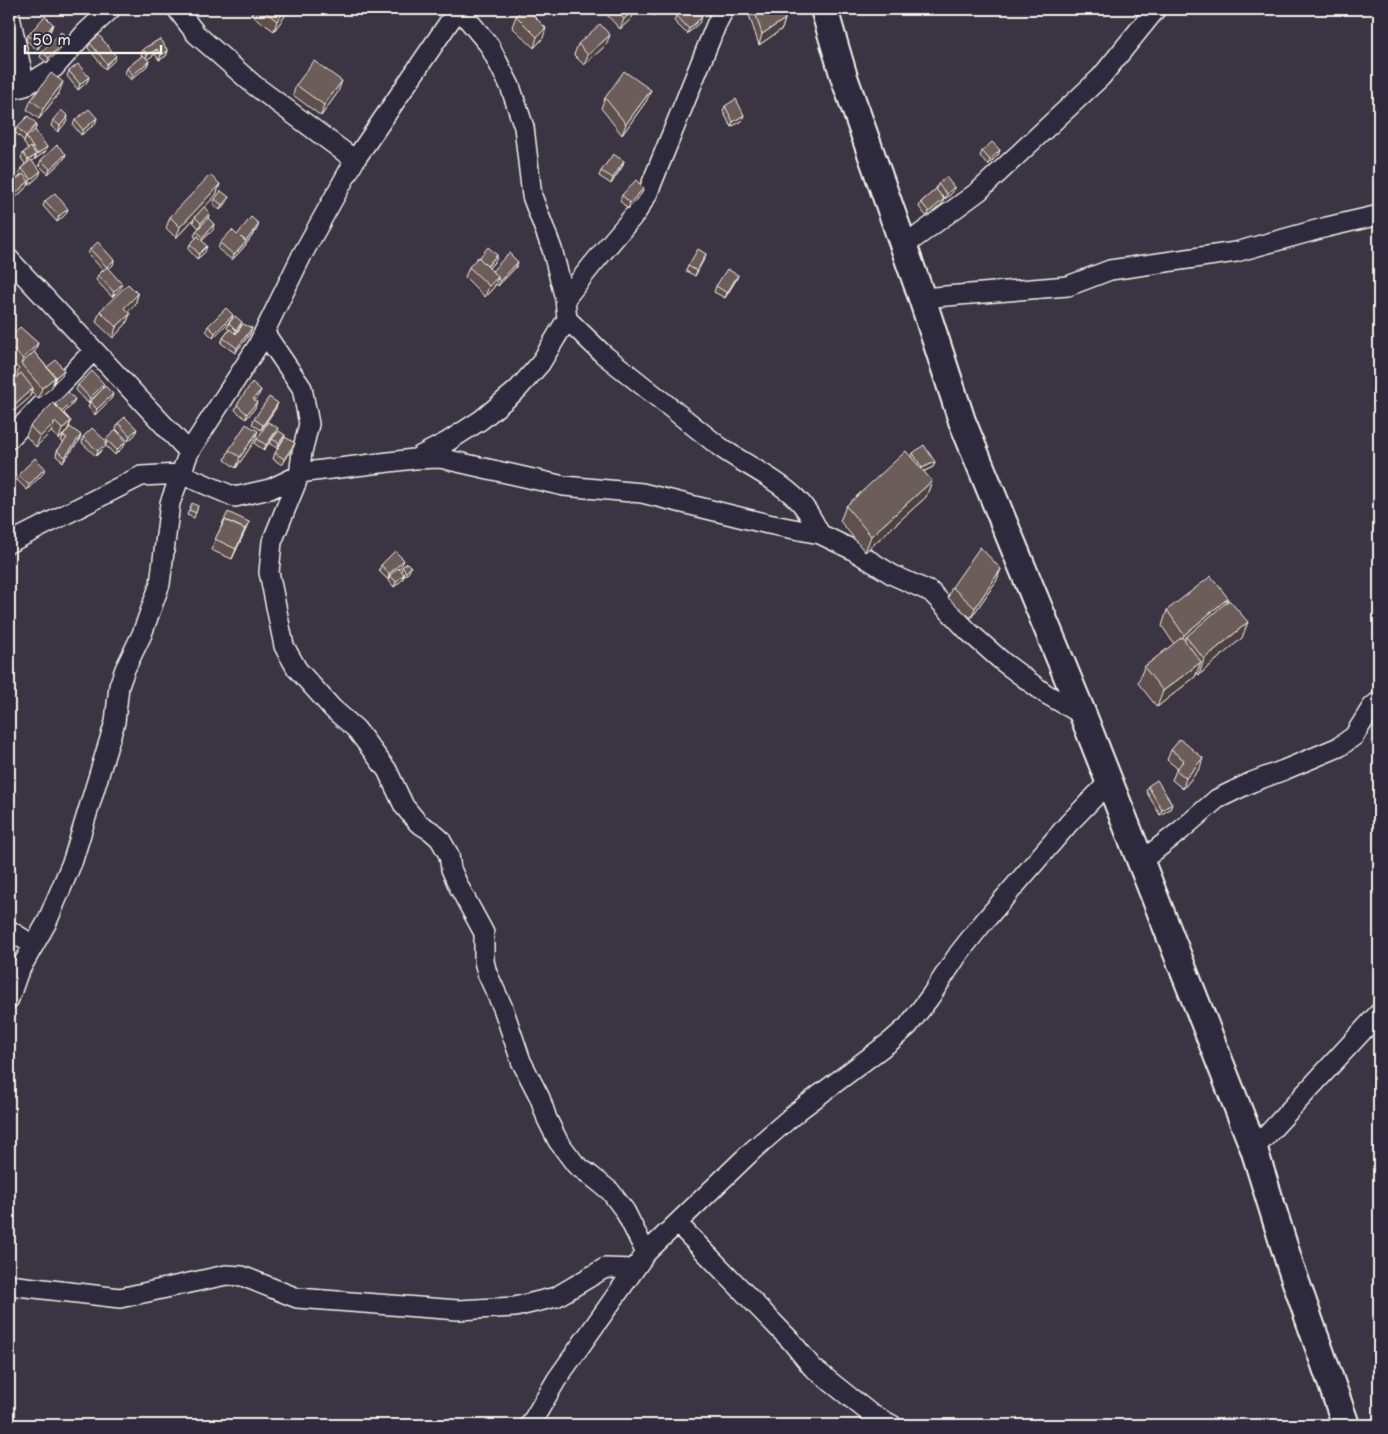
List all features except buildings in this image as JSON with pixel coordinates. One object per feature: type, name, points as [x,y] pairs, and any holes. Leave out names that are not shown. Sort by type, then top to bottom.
[{"type":"street","points":[[9,12],[17,88],[54,68],[86,32],[111,9]]},
{"type":"street","points":[[177,9],[196,34],[254,85],[355,160]]},
{"type":"street","points":[[9,1000],[18,973],[46,922],[73,860],[115,722],[120,686],[125,669],[142,634],[160,584],[170,503],[190,452],[257,347],[302,255],[355,160],[459,9],[489,45],[510,86],[524,127],[532,196],[552,249],[565,299],[567,319],[540,364],[517,390],[481,420],[447,442],[414,459]]},
{"type":"street","points":[[565,299],[636,213],[647,195],[702,58],[724,9]]},
{"type":"street","points":[[824,9],[844,77],[922,298],[962,422],[1083,715],[1254,1150],[1290,1265],[1346,1425]]},
{"type":"street","points":[[904,246],[979,192],[1087,91],[1101,77],[1156,9]]},
{"type":"street","points":[[922,298],[1068,286],[1110,270],[1236,252],[1379,216]]},
{"type":"street","points":[[9,259],[190,452]]},
{"type":"street","points":[[567,319],[603,354],[720,447],[741,462],[772,479],[796,498],[806,509],[820,534]]},
{"type":"street","points":[[264,332],[302,388],[309,424],[302,452],[299,476],[272,542],[269,572],[284,646],[297,669],[333,710],[356,729],[387,770],[404,806],[418,824],[431,831],[440,839],[449,855],[451,869],[459,887],[484,933],[484,961],[487,973],[503,1008],[521,1061],[540,1098],[547,1119],[558,1141],[576,1165],[610,1191],[625,1211],[646,1253]]},
{"type":"street","points":[[9,439],[94,350]]},
{"type":"street","points":[[9,543],[141,476],[181,474],[235,497],[270,489],[306,472],[414,459],[440,458],[564,486],[642,493],[768,524],[820,534],[851,549],[893,575],[931,592],[969,632],[1003,662],[1046,694],[1083,715]]},
{"type":"street","points":[[1140,862],[1218,799],[1252,782],[1339,747],[1354,736],[1372,708],[1379,701]]},
{"type":"street","points":[[530,1425],[557,1379],[646,1253],[747,1156],[798,1111],[908,1026],[959,953],[982,924],[1069,823],[1109,782]]},
{"type":"street","points":[[9,930],[33,945]]},
{"type":"street","points":[[1254,1150],[1379,1014]]},
{"type":"street","points":[[677,1223],[791,1341],[812,1367],[872,1414],[892,1425]]},
{"type":"street","points":[[9,1285],[120,1298],[226,1275],[242,1276],[296,1298],[458,1310],[515,1307],[556,1297],[605,1268],[634,1270]]}]
